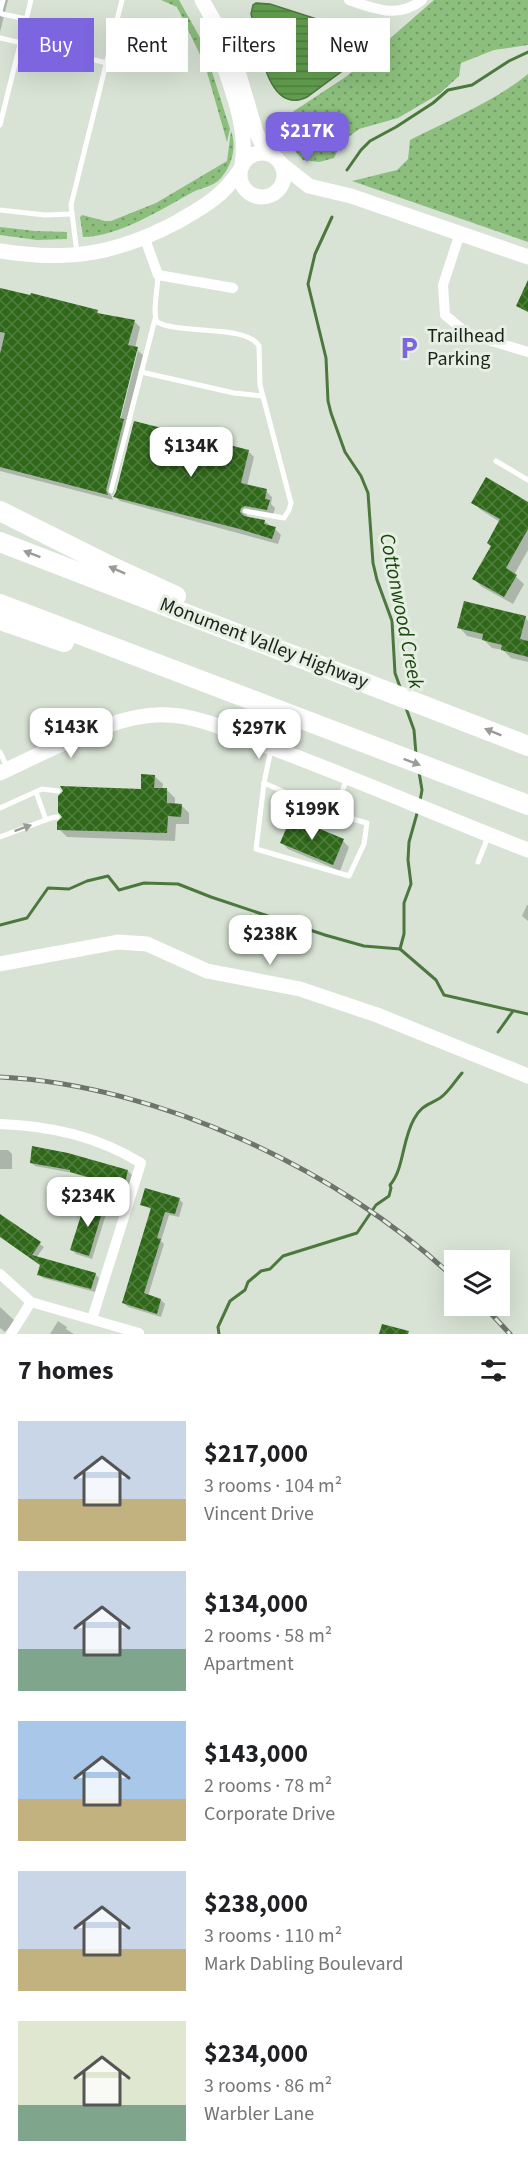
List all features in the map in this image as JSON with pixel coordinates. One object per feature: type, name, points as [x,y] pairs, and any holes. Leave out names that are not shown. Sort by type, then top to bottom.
[{"type":"highway","points":[[0,511],[106,564],[190,602],[264,643]]},
{"type":"highway","name":"Monument Valley Highway","points":[[0,542],[528,746]]},
{"type":"highway","points":[[0,604],[528,805]]},
{"type":"highway","points":[[0,620],[156,673],[253,700]]},
{"type":"street","points":[[202,0],[212,18]]},
{"type":"street","points":[[349,0],[389,12],[408,9],[423,0]]},
{"type":"street","points":[[226,72],[243,134],[242,186],[250,194]]},
{"type":"street","points":[[238,72],[256,132],[267,153],[278,159],[281,164],[309,186]]},
{"type":"street","points":[[219,197],[252,155],[267,153]]},
{"type":"street","points":[[278,191],[283,181],[281,164]]},
{"type":"street","points":[[0,251],[42,256],[77,255],[117,249],[145,239],[219,197],[250,194],[267,197],[278,191],[309,186],[351,196],[528,256]]},
{"type":"street","points":[[460,232],[443,285],[445,315],[468,334],[528,352]]},
{"type":"street","points":[[145,239],[158,275],[233,288]]},
{"type":"street","points":[[4,771],[99,729],[132,718],[158,715],[182,716],[211,724],[272,747],[528,850]]},
{"type":"street","points":[[0,964],[118,942],[147,944],[207,971],[300,989],[354,1007],[528,1076]]},
{"type":"street","points":[[0,1124],[60,1130],[118,1149],[141,1163],[92,1319]]},
{"type":"street","points":[[0,1274],[31,1302],[139,1334]]},
{"type":"street","points":[[11,1334],[31,1302]]},
{"type":"lane","points":[[3,0],[0,9],[2,14],[22,18]]},
{"type":"lane","points":[[27,18],[31,0]]},
{"type":"lane","points":[[118,18],[122,0]]},
{"type":"lane","points":[[0,38],[18,41]]},
{"type":"lane","points":[[0,125],[18,53]]},
{"type":"lane","points":[[77,255],[71,214],[73,196],[106,67]]},
{"type":"lane","points":[[0,210],[45,215],[71,214]]},
{"type":"lane","points":[[111,491],[155,319],[158,275]]},
{"type":"lane","points":[[155,319],[162,325],[239,334],[256,340],[260,352],[262,396],[291,503],[284,518],[245,511]]},
{"type":"lane","points":[[141,372],[234,393],[262,396]]},
{"type":"lane","points":[[496,461],[528,480]]},
{"type":"lane","points":[[264,783],[334,814],[367,823],[364,844],[349,876],[256,849],[264,783],[272,747]]},
{"type":"lane","points":[[0,752],[4,771]]},
{"type":"lane","points":[[334,814],[348,777]]},
{"type":"lane","points":[[0,808],[42,789],[58,791]]},
{"type":"lane","points":[[36,792],[46,820]]},
{"type":"lane","points":[[0,837],[57,818]]},
{"type":"lane","points":[[478,862],[489,835]]},
{"type":"shaded area","points":[[161,0],[179,0],[200,38],[200,55],[188,30],[188,18],[182,18],[177,7]]},
{"type":"shaded area","points":[[434,0],[528,0],[528,45],[494,50],[461,63],[459,76],[439,94],[398,118],[359,129],[342,142],[334,158],[319,162],[303,160],[282,136],[280,126],[294,111],[352,72],[390,72],[390,38]]},
{"type":"shaded area","points":[[256,3],[270,4],[314,18],[308,18],[308,72],[341,72],[307,97],[293,100],[282,96],[273,86],[267,72],[296,72],[296,18],[252,18],[253,5]]},
{"type":"shaded area","points":[[207,72],[212,72],[230,129],[227,142]]},
{"type":"shaded area","points":[[528,74],[528,242],[352,181],[397,170],[408,159],[410,140],[486,101]]},
{"type":"shaded area","points":[[231,131],[234,143],[232,156],[225,173],[218,181],[125,227],[97,236],[83,237],[80,217],[82,215],[111,221],[156,203],[227,161]]},
{"type":"shaded area","points":[[0,227],[67,232],[67,239],[37,240],[0,235]]},
{"type":"building","points":[[528,280],[528,312],[516,306]]},
{"type":"building","points":[[0,288],[30,295],[31,293],[98,310],[97,313],[135,320],[128,345],[138,347],[120,418],[124,419],[106,490],[108,495],[0,467],[0,354],[5,333],[0,332]]},
{"type":"building","points":[[134,421],[249,450],[241,483],[267,489],[265,499],[270,500],[267,510],[245,506],[240,512],[244,516],[265,520],[264,524],[276,527],[272,539],[113,497]]},
{"type":"building","points":[[486,477],[528,502],[528,529],[506,568],[517,575],[504,597],[472,579],[491,546],[487,543],[500,519],[471,503]]},
{"type":"building","points":[[464,601],[526,616],[520,639],[528,641],[528,657],[501,650],[502,645],[482,640],[483,634],[457,628]]},
{"type":"building","points":[[141,774],[155,775],[154,788],[167,788],[167,803],[182,804],[181,817],[168,816],[167,833],[57,830],[57,822],[62,817],[58,812],[58,796],[63,791],[60,786],[141,789]]},
{"type":"building","points":[[291,817],[344,839],[333,865],[280,843]]},
{"type":"building","points":[[32,1146],[68,1153],[128,1170],[124,1187],[70,1172],[70,1170],[30,1163]]},
{"type":"building","points":[[145,1188],[180,1198],[175,1214],[165,1212],[157,1238],[161,1239],[144,1293],[161,1299],[157,1314],[122,1303],[151,1208],[140,1205]]},
{"type":"building","points":[[92,1199],[105,1203],[89,1256],[70,1250],[83,1209],[88,1210]]},
{"type":"building","points":[[0,1214],[41,1242],[32,1255],[96,1273],[91,1289],[37,1275],[40,1265],[0,1237]]},
{"type":"building","points":[[382,1324],[409,1331],[408,1334],[379,1334]]},
{"type":"waterway","name":"Cottonwood Creek","points":[[347,170],[370,141],[433,103],[448,90],[472,85],[509,61],[528,52]]},
{"type":"waterway","name":"Cottonwood Creek","points":[[332,217],[315,254],[308,284],[326,358],[328,401],[331,413],[345,452],[361,476],[368,493],[373,563],[392,621],[395,673],[400,687]]},
{"type":"waterway","name":"Cottonwood Creek","points":[[406,708],[414,730],[416,754]]},
{"type":"waterway","name":"Cottonwood Creek","points":[[419,772],[422,790],[420,801]]},
{"type":"waterway","name":"Cottonwood Creek","points":[[400,949],[404,934],[404,903],[411,884],[408,860],[409,842],[418,810]]},
{"type":"waterway","points":[[0,925],[27,918],[48,888],[69,889],[87,881],[108,876],[119,890],[144,883],[178,884],[325,935],[364,946],[400,949],[436,980],[444,995],[528,1014]]},
{"type":"waterway","points":[[498,1032],[513,1011]]},
{"type":"waterway","points":[[219,1334],[218,1327],[230,1301],[245,1290],[248,1282],[261,1271],[270,1269],[283,1256],[357,1233],[376,1205],[389,1196],[390,1185],[398,1171],[407,1136],[417,1114],[425,1106],[443,1096],[462,1073]]},
{"type":"railway","points":[[0,1077],[60,1084],[122,1097],[183,1116],[244,1140],[302,1169],[357,1202],[408,1239],[444,1270]]},
{"type":"railway","points":[[493,1316],[510,1334]]},
{"type":"place","name":"Trailhead Parking","points":[[409,348]]}]
